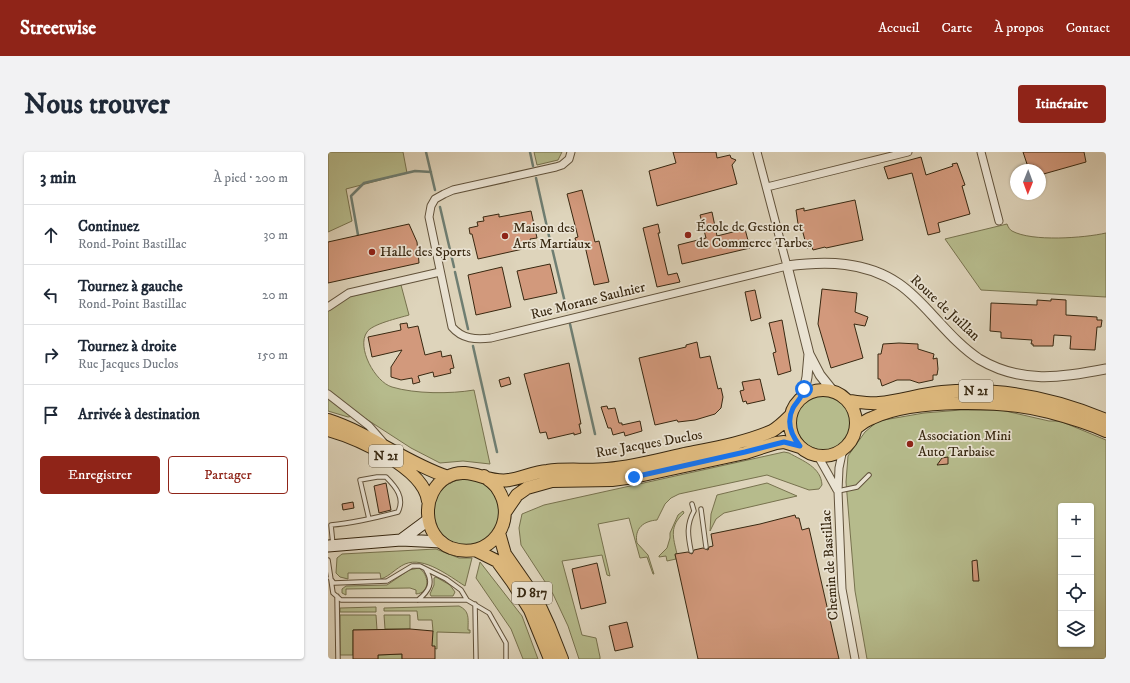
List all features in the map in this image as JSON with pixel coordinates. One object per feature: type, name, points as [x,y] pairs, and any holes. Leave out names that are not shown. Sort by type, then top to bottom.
[{"type":"main road","points":[[822,389],[832,390],[841,394],[849,401],[856,418],[856,428],[850,443],[844,449],[827,456],[818,456],[808,452],[800,446],[791,432],[790,416],[793,408],[803,396],[812,391],[822,389]]},
{"type":"main road","name":"N 21","points":[[849,401],[879,403],[918,395],[963,391],[1003,393],[1062,404],[1106,420]]},
{"type":"main road","name":"N 21","points":[[856,428],[870,418],[889,412],[931,405],[990,403],[1048,411],[1106,431]]},
{"type":"main road","name":"Rue Jacques Duclos","points":[[484,476],[497,480],[508,480],[549,470],[607,469],[636,465],[749,439],[772,430],[790,416]]},
{"type":"main road","name":"N 21","points":[[328,420],[385,445],[431,471],[448,477]]},
{"type":"main road","name":"N 21","points":[[328,430],[376,450],[403,466],[422,484],[428,494],[428,501]]},
{"type":"main road","name":"Rue Jacques Duclos","points":[[506,511],[517,495],[527,488],[552,481],[591,481],[627,478],[784,442],[800,446]]},
{"type":"main road","points":[[462,473],[474,473],[484,476],[496,486],[503,497],[506,511],[505,522],[499,533],[489,543],[475,550],[450,548],[433,533],[428,520],[428,501],[435,487],[448,477],[462,473]]},
{"type":"main road","points":[[401,540],[428,520]]},
{"type":"main road","name":"D 817","points":[[499,533],[505,554],[537,600],[562,659]]},
{"type":"main road","points":[[331,545],[401,540],[442,542]]},
{"type":"main road","name":"D 817","points":[[475,550],[497,561],[513,582],[530,610],[550,659]]},
{"type":"street","name":"Rue Morane Saulnier","points":[[571,152],[569,159],[562,165],[545,171],[453,190],[435,199],[431,206],[429,217],[452,327],[462,336],[479,339],[787,266]]},
{"type":"street","points":[[758,152],[809,354],[820,375],[832,390]]},
{"type":"street","points":[[767,187],[908,152]]},
{"type":"street","points":[[981,152],[998,221]]},
{"type":"street","name":"Route de Juillan","points":[[787,266],[835,263],[869,269],[885,275],[900,284],[958,342],[979,358],[1013,373],[1043,378],[1070,377],[1106,369]]},
{"type":"street","points":[[328,307],[350,293],[440,272]]},
{"type":"street","points":[[803,396],[807,377],[809,354]]},
{"type":"street","points":[[328,394],[369,426],[385,445]]},
{"type":"street","name":"Chemin de Bastillac","points":[[844,449],[839,468],[838,491],[842,589],[855,659]]},
{"type":"street","name":"Chemin de Bastillac","points":[[818,456],[838,491]]},
{"type":"lane","points":[[838,491],[857,486],[869,475]]},
{"type":"lane","points":[[331,545],[331,525],[369,519],[398,512],[401,506],[399,493],[386,477],[360,480],[369,519]]},
{"type":"lane","points":[[691,551],[688,532],[689,520],[694,511],[692,504]]},
{"type":"lane","points":[[701,509],[706,547]]},
{"type":"lane","points":[[328,560],[333,593],[341,600],[467,600],[475,604],[489,613],[498,627],[506,643],[508,656],[506,659]]},
{"type":"lane","points":[[330,578],[334,583],[387,582],[412,566],[426,569],[446,579],[461,590],[467,600]]},
{"type":"lane","points":[[418,600],[425,594],[430,586],[431,579],[426,569]]},
{"type":"lane","points":[[337,596],[338,659]]},
{"type":"lane","points":[[475,604],[476,659]]},
{"type":"green space","points":[[328,152],[403,152],[407,173],[346,189],[352,221],[328,232]]},
{"type":"green space","points":[[534,152],[562,152],[558,160],[537,165]]},
{"type":"green space","points":[[1007,224],[1012,231],[1032,237],[1058,238],[1106,233],[1106,297],[981,290],[945,239]]},
{"type":"green space","points":[[401,285],[409,315],[374,326],[367,332],[364,338],[364,346],[369,363],[379,378],[392,387],[411,391],[433,393],[474,390],[490,464],[463,461],[440,463],[411,448],[360,415],[348,417],[328,411],[328,303],[334,306],[351,296]]},
{"type":"green space","points":[[824,394],[835,396],[844,402],[850,411],[852,422],[850,433],[844,442],[835,448],[824,450],[813,448],[804,442],[798,433],[796,422],[798,411],[804,402],[813,396]]},
{"type":"green space","points":[[961,410],[1001,410],[1049,421],[1060,421],[1106,440],[1106,659],[867,659],[855,591],[846,482],[848,456],[865,432],[878,421],[924,413]]},
{"type":"green space","points":[[784,452],[800,459],[815,469],[821,479],[822,485],[819,489],[809,490],[767,475],[679,494],[671,498],[665,504],[657,520],[644,524],[637,533],[637,543],[648,555],[654,574],[647,557],[640,558],[629,518],[598,524],[610,576],[607,575],[602,555],[562,561],[582,635],[596,638],[600,657],[600,659],[579,659],[568,626],[553,594],[521,545],[519,528],[522,514],[544,505]]},
{"type":"green space","points":[[459,479],[473,479],[485,484],[494,493],[499,505],[497,525],[490,536],[473,545],[459,545],[447,540],[438,531],[433,519],[433,505],[438,493],[447,484]]},
{"type":"green space","points":[[767,483],[797,496],[724,513],[716,519],[710,531],[711,514],[717,495]]},
{"type":"green space","points":[[683,511],[684,513],[676,522],[673,532],[677,554],[675,555],[676,559],[667,561],[666,556],[659,556],[667,548],[670,533],[678,515]]},
{"type":"green space","points":[[436,549],[459,558],[472,558],[465,586],[436,568],[412,562],[405,564],[381,579],[380,573],[348,573],[348,579],[340,577],[336,573],[337,558],[342,554]]},
{"type":"green space","points":[[480,562],[522,616],[538,659],[523,659],[511,629],[476,578]]},
{"type":"green space","points":[[419,568],[425,574],[427,583],[426,587],[421,593],[416,594],[416,590],[410,588],[346,589],[346,595],[342,593],[342,589],[346,586],[387,585],[409,570]]},
{"type":"green space","points":[[436,577],[450,585],[455,592],[453,596],[431,596],[430,594],[434,585],[434,578]]},
{"type":"green space","points":[[459,606],[467,613],[468,630],[470,630],[470,633],[437,632],[437,649],[426,646],[433,631],[432,620],[418,620],[417,611],[384,611],[384,608]]},
{"type":"green space","points":[[376,607],[376,612],[340,612],[340,608]]},
{"type":"green space","points":[[340,615],[376,615],[377,630],[353,630],[353,655],[340,655]]},
{"type":"green space","points":[[384,615],[410,615],[410,629],[385,629]]},
{"type":"green space","points":[[402,654],[402,659],[378,659],[378,655]]},
{"type":"building","points":[[673,152],[716,152],[717,158],[730,155],[731,158],[736,160],[732,165],[737,184],[657,206],[649,171],[676,163]]},
{"type":"building","points":[[1023,152],[1084,152],[1086,162],[1046,173],[1046,164],[1027,164]]},
{"type":"building","points":[[921,157],[926,175],[953,166],[952,164],[957,163],[965,185],[962,186],[970,214],[938,223],[940,232],[928,235],[912,173],[888,179],[884,167]]},
{"type":"building","points":[[582,190],[595,242],[599,241],[609,282],[594,285],[585,246],[578,249],[575,238],[578,237],[567,194]]},
{"type":"building","points":[[855,200],[863,240],[813,250],[812,247],[807,248],[802,229],[800,230],[798,224],[796,210],[804,208],[804,211]]},
{"type":"building","name":"Maison des Arts Martiaux","points":[[531,211],[537,238],[530,239],[532,247],[478,259],[472,234],[470,234],[469,228],[478,226],[477,222],[484,221],[483,217],[499,214],[499,217]]},
{"type":"building","points":[[712,212],[717,236],[745,229],[750,248],[682,264],[678,245],[706,238],[700,215]]},
{"type":"building","name":"Halle des Sports","points":[[409,224],[417,242],[419,263],[328,283],[328,242]]},
{"type":"building","points":[[658,224],[660,233],[658,233],[668,275],[677,273],[680,282],[657,287],[643,228]]},
{"type":"building","points":[[550,264],[557,293],[524,300],[517,271]]},
{"type":"building","points":[[502,267],[511,307],[476,315],[468,275]]},
{"type":"building","points":[[822,289],[857,293],[855,312],[868,317],[865,326],[854,324],[863,358],[831,368],[818,324]]},
{"type":"building","points":[[755,290],[761,318],[751,321],[745,292]]},
{"type":"building","points":[[1051,299],[1066,300],[1066,315],[1097,317],[1097,320],[1102,320],[1101,327],[1097,327],[1095,350],[1070,349],[1071,336],[1054,335],[1053,346],[1033,346],[1033,344],[1031,344],[1032,340],[1001,338],[1001,332],[990,331],[991,303],[1037,305],[1037,300],[1051,301]]},
{"type":"building","points":[[782,320],[791,371],[778,375],[773,353],[776,352],[769,323]]},
{"type":"building","points":[[407,323],[408,328],[418,326],[425,355],[441,351],[442,357],[451,355],[454,368],[450,369],[451,373],[434,377],[433,372],[418,376],[420,382],[413,384],[412,378],[401,380],[391,377],[391,367],[402,350],[372,357],[368,337],[401,330],[400,324]]},
{"type":"building","points":[[697,342],[700,358],[710,356],[718,389],[721,388],[723,397],[721,408],[715,414],[695,420],[678,422],[677,420],[655,425],[639,358],[686,347],[686,345]]},
{"type":"building","points":[[883,344],[918,344],[918,349],[934,354],[933,359],[937,358],[938,369],[937,375],[933,375],[933,380],[919,383],[910,380],[897,380],[882,386],[880,379],[878,379],[878,354],[881,354]]},
{"type":"building","points":[[569,363],[581,424],[579,424],[581,433],[574,435],[574,433],[548,439],[546,432],[540,433],[524,374]]},
{"type":"building","points":[[509,377],[511,384],[501,387],[499,380]]},
{"type":"building","points":[[760,379],[765,400],[747,404],[746,401],[743,402],[740,391],[744,390],[742,382]]},
{"type":"building","points":[[607,406],[608,409],[615,408],[619,423],[622,423],[622,425],[640,421],[642,431],[625,436],[624,432],[613,435],[611,428],[608,428],[601,407]]},
{"type":"building","points":[[948,457],[948,464],[937,465],[942,458]]},
{"type":"building","points":[[386,483],[391,510],[379,513],[374,486]]},
{"type":"building","points":[[353,502],[354,508],[343,510],[342,504]]},
{"type":"building","points":[[795,515],[796,518],[799,518],[802,530],[809,528],[839,659],[698,659],[675,554],[688,552],[692,554],[694,550],[703,548],[708,550],[709,547],[713,546],[711,534]]},
{"type":"building","points":[[977,560],[979,581],[973,581],[972,561]]},
{"type":"building","points":[[597,563],[606,603],[581,609],[572,569]]},
{"type":"building","points":[[627,622],[633,647],[615,651],[609,626]]},
{"type":"building","points":[[410,629],[433,631],[432,646],[435,646],[435,659],[402,659],[402,654],[378,655],[378,659],[353,659],[353,630]]},
{"type":"waterway","points":[[426,152],[435,190]]},
{"type":"waterway","points":[[530,152],[533,166]]},
{"type":"waterway","points":[[358,235],[351,196],[364,183],[415,171],[431,172]]},
{"type":"waterway","points":[[536,178],[551,245]]},
{"type":"waterway","points":[[440,207],[454,267]]},
{"type":"waterway","points":[[552,248],[567,311]]},
{"type":"waterway","points":[[455,272],[468,329]]},
{"type":"waterway","points":[[570,324],[595,434]]},
{"type":"waterway","points":[[473,346],[497,452]]},
{"type":"place","name":"École de Gestion et de Commerce Tarbes","points":[[688,235]]},
{"type":"place","name":"Maison des Arts Martiaux","points":[[505,236]]},
{"type":"place","name":"Halle des Sports","points":[[372,252]]},
{"type":"place","name":"Association Mini Auto Tarbaise","points":[[910,444]]},
{"type":"route","points":[[634,477],[784,442],[800,446],[791,432],[790,416],[793,408],[803,396],[804,389]]}]
